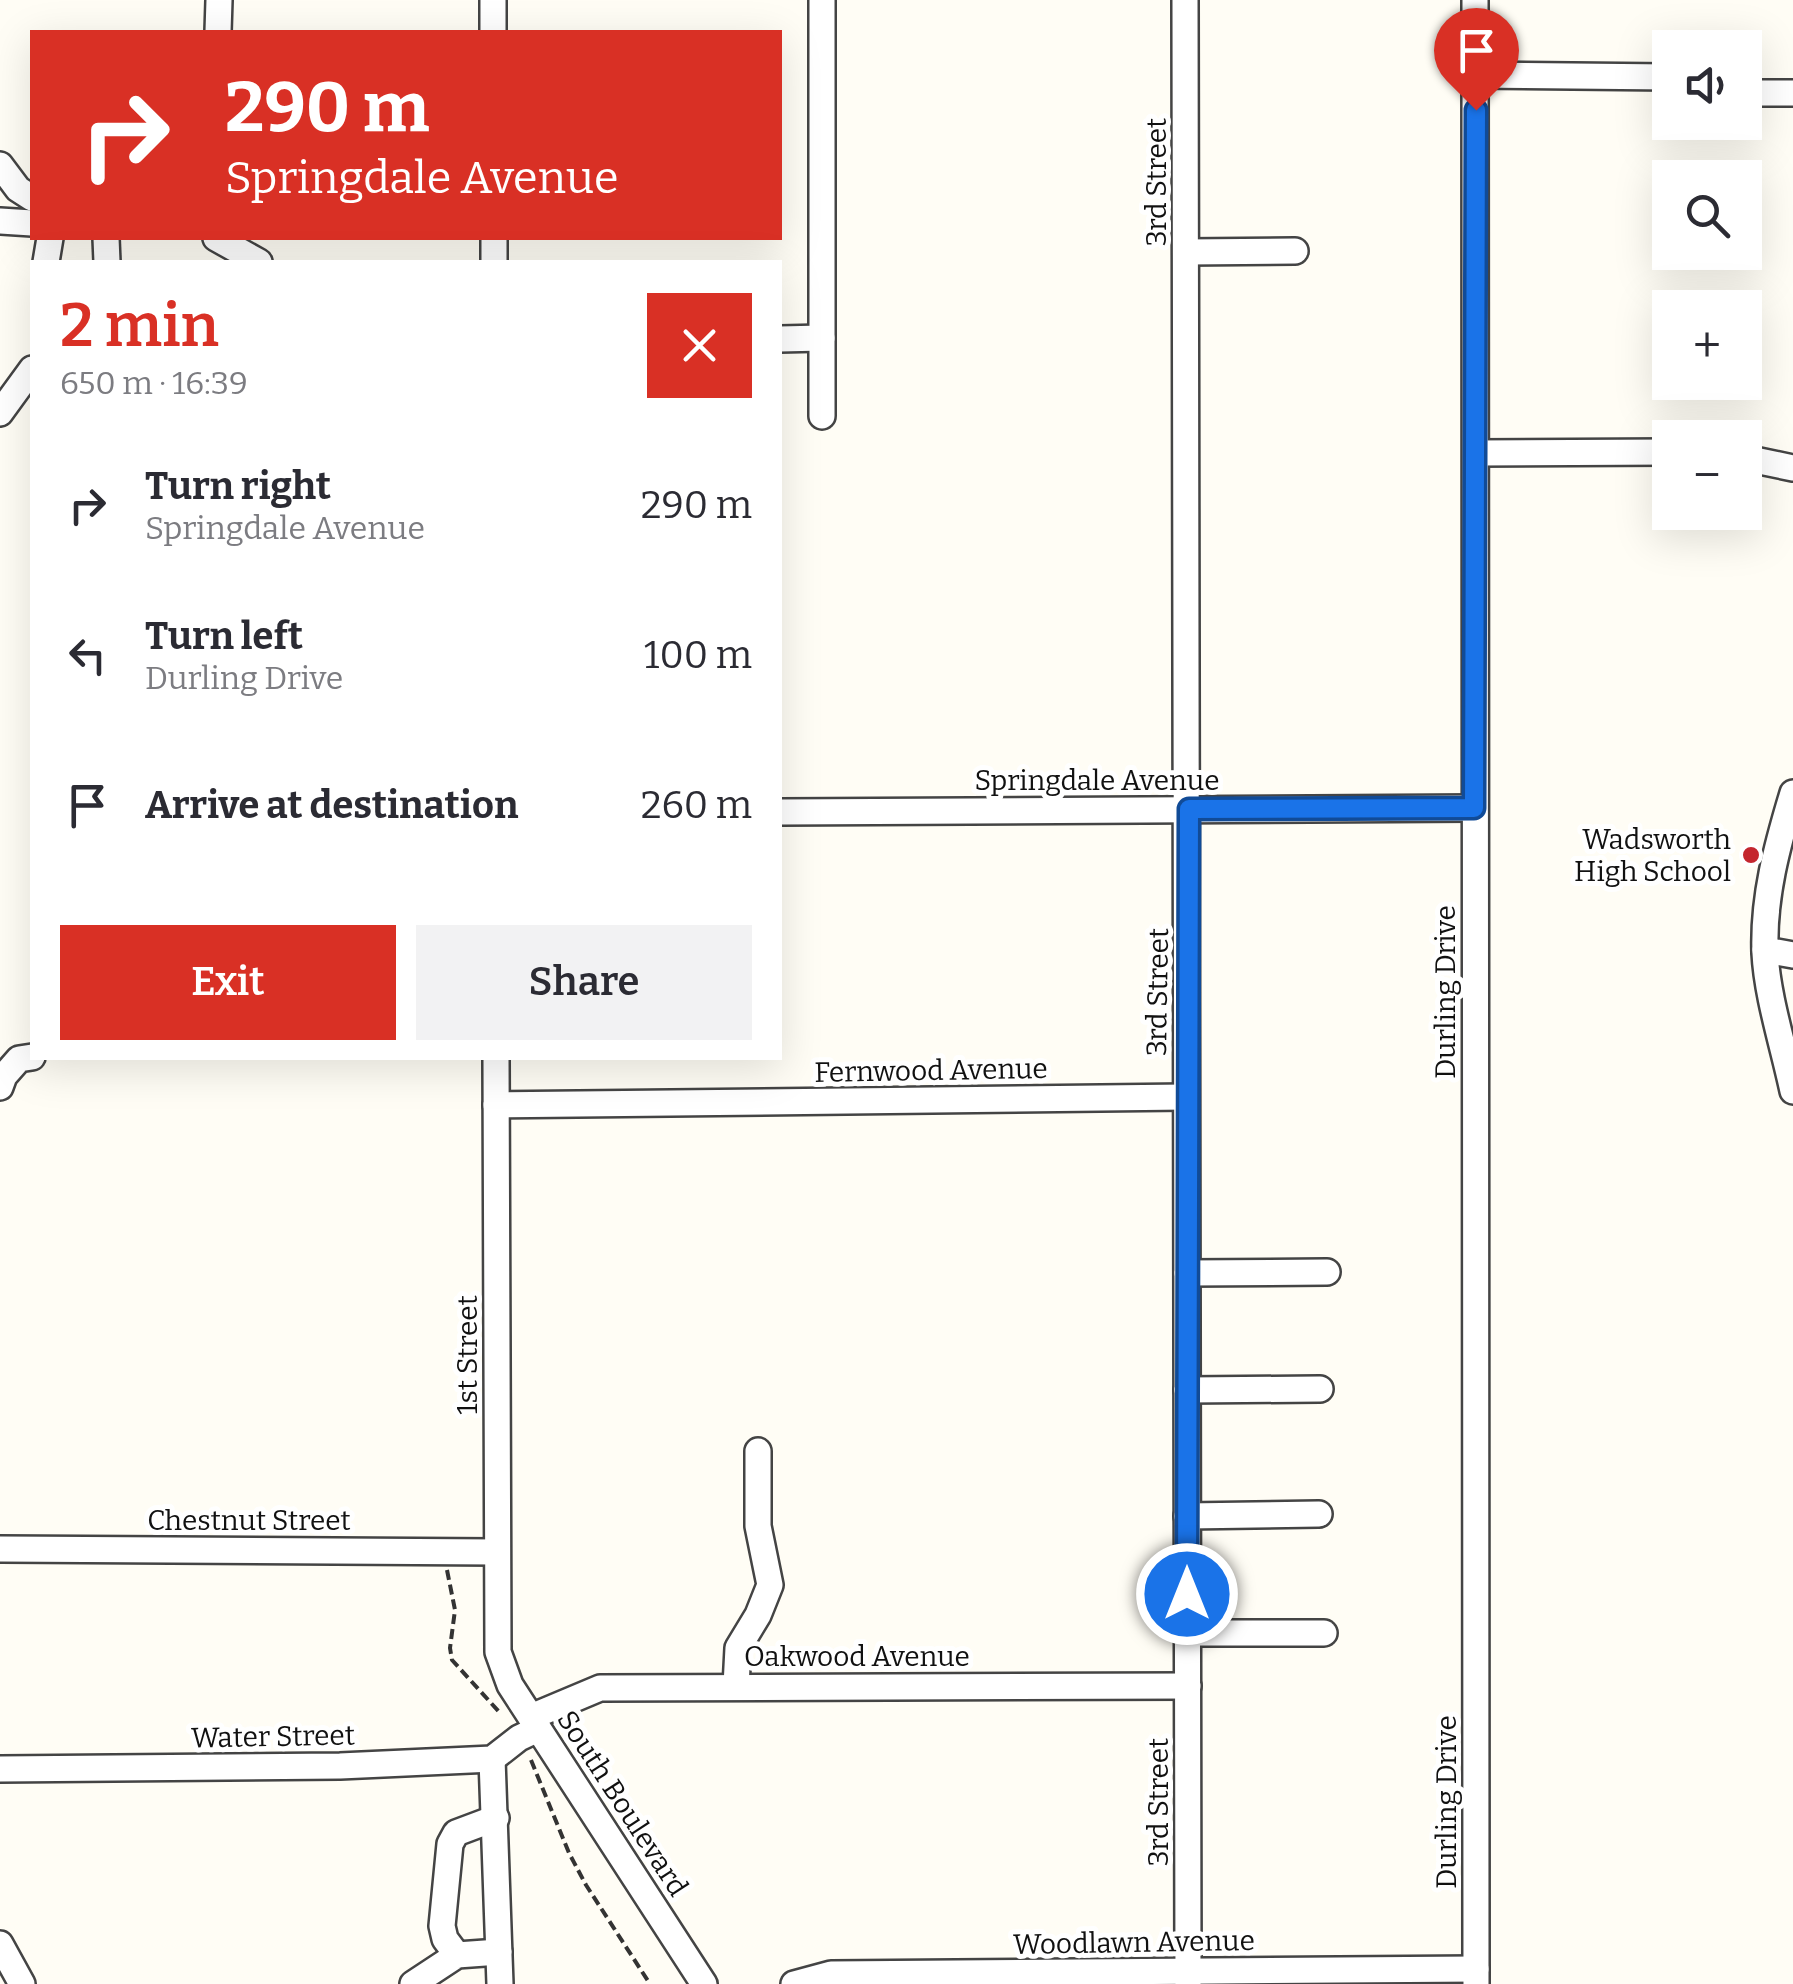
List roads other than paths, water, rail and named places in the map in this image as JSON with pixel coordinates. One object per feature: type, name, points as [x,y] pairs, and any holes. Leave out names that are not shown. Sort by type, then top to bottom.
[{"type":"street","points":[[218,30],[219,0]]},
{"type":"street","points":[[493,0],[493,30]]},
{"type":"street","points":[[822,0],[822,416]]},
{"type":"street","name":"3rd Street","points":[[1186,0],[1188,1977]]},
{"type":"street","name":"Durling Drive","points":[[1475,0],[1476,1977]]},
{"type":"street","points":[[1476,75],[1652,77]]},
{"type":"street","points":[[1762,92],[1793,92]]},
{"type":"street","points":[[0,165],[18,189],[30,197]]},
{"type":"street","points":[[0,220],[30,223]]},
{"type":"street","points":[[220,240],[255,260]]},
{"type":"street","points":[[1186,252],[1295,251]]},
{"type":"street","points":[[782,338],[822,338]]},
{"type":"street","points":[[0,413],[30,372]]},
{"type":"street","points":[[1477,453],[1652,452]]},
{"type":"street","points":[[1762,462],[1793,468]]},
{"type":"street","points":[[1793,793],[1775,851],[1766,908],[1765,950],[1793,1091]]},
{"type":"street","name":"Springdale Avenue","points":[[782,812],[1474,808]]},
{"type":"street","points":[[1765,950],[1793,955]]},
{"type":"street","name":"1st Street","points":[[496,1060],[498,1652]]},
{"type":"street","name":"Fernwood Avenue","points":[[496,1105],[1186,1097]]},
{"type":"street","points":[[1187,1273],[1327,1272]]},
{"type":"street","points":[[1187,1390],[1320,1389]]},
{"type":"street","points":[[736,1686],[738,1648],[770,1585],[758,1526],[758,1451]]},
{"type":"street","points":[[1187,1516],[1319,1514]]},
{"type":"street","name":"Chestnut Street","points":[[0,1549],[497,1552]]},
{"type":"street","points":[[1187,1632],[1324,1632]]},
{"type":"street","name":"South Boulevard","points":[[498,1652],[530,1728],[704,1984]]},
{"type":"street","name":"Oakwood Avenue","points":[[530,1728],[600,1688],[1188,1686]]},
{"type":"street","points":[[500,1984],[492,1759],[530,1728]]},
{"type":"street","name":"Water Street","points":[[0,1769],[340,1766],[492,1759]]},
{"type":"street","points":[[457,1955],[445,1939],[442,1926],[450,1844],[456,1833],[496,1818]]},
{"type":"street","points":[[0,1944],[22,1984]]},
{"type":"street","points":[[413,1984],[457,1955],[499,1952]]},
{"type":"street","name":"Woodlawn Avenue","points":[[794,1984],[831,1974],[1476,1977]]},
{"type":"place","name":"Wadsworth High School","points":[[1751,855]]}]
